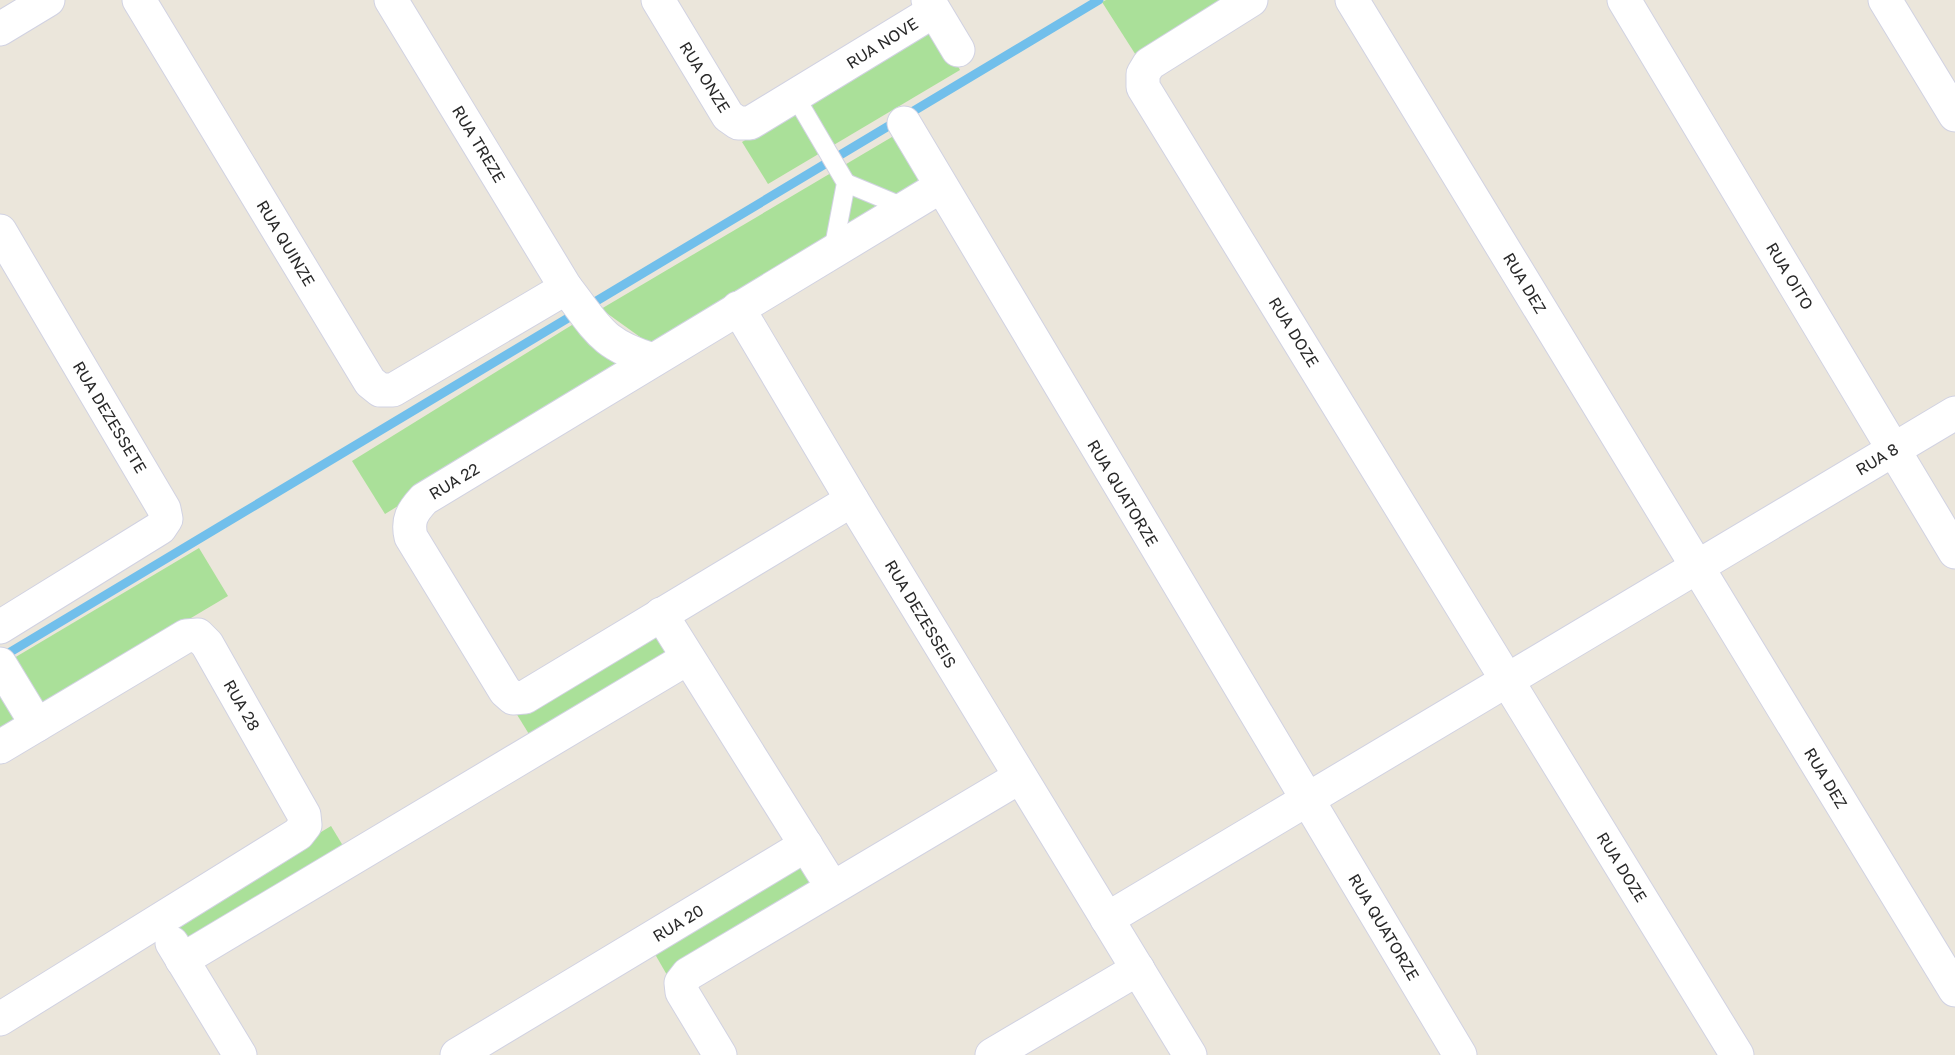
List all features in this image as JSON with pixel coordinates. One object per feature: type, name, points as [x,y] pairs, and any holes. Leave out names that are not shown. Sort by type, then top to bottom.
[{"type":"street","points":[[0,29],[48,0]]},
{"type":"street","name":"RUA QUINZE","points":[[139,0],[370,382],[380,390],[393,390],[476,342],[577,303]]},
{"type":"street","name":"RUA TREZE","points":[[391,0],[577,303],[612,344],[653,360]]},
{"type":"street","name":"RUA ONZE","points":[[658,0],[728,116],[738,123],[750,123],[830,75]]},
{"type":"street","name":"RUA DEZ","points":[[1352,0],[1955,990]]},
{"type":"street","name":"RUA OITO","points":[[1624,0],[1955,552]]},
{"type":"street","points":[[1885,0],[1955,115]]},
{"type":"street","name":"RUA NOVE","points":[[830,75],[931,6],[958,50]]},
{"type":"street","name":"RUA DOZE","points":[[1240,7],[1149,64],[1143,74],[1143,87],[1737,1055]]},
{"type":"street","name":"RUA QUATORZE","points":[[904,123],[940,187],[1460,1055]]},
{"type":"street","points":[[738,308],[940,187]]},
{"type":"street","name":"RUA DEZESSETE","points":[[0,231],[164,509],[166,519],[160,528],[0,627]]},
{"type":"street","name":"RUA 22","points":[[738,308],[424,499],[412,512],[408,526],[411,537],[434,576],[505,691],[513,698],[525,697],[852,500]]},
{"type":"street","name":"RUA DEZESSEIS","points":[[738,308],[852,500],[1190,1055]]},
{"type":"street","name":"RUA 8","points":[[1697,567],[1955,413]]},
{"type":"street","points":[[1107,919],[1697,567]]},
{"type":"street","points":[[661,614],[832,887]]},
{"type":"street","name":"RUA 28","points":[[0,747],[186,636],[198,635],[207,644],[304,815],[305,825],[298,834],[0,1019]]},
{"type":"street","points":[[182,960],[441,803],[688,658]]},
{"type":"street","points":[[2,668],[37,725]]},
{"type":"street","points":[[720,1055],[682,992],[681,983],[688,974],[1020,777]]},
{"type":"street","name":"RUA 20","points":[[458,1055],[806,845]]},
{"type":"street","points":[[159,921],[240,1055]]},
{"type":"street","points":[[992,1055],[1138,969]]},
{"type":"lane","points":[[795,96],[843,180],[906,208]]},
{"type":"lane","points":[[833,251],[843,180]]},
{"type":"green space","points":[[1106,0],[1238,0],[1139,60],[1102,2]]},
{"type":"green space","points":[[935,26],[960,70],[768,184],[742,142]]},
{"type":"green space","points":[[897,134],[927,187],[654,347],[601,309]]},
{"type":"green space","points":[[580,320],[633,361],[385,514],[352,461]]},
{"type":"green space","points":[[199,548],[228,596],[38,709],[9,661]]},
{"type":"green space","points":[[660,628],[676,655],[532,739],[516,713]]},
{"type":"green space","points":[[0,680],[27,725],[0,740]]},
{"type":"green space","points":[[331,826],[348,854],[186,949],[170,923]]},
{"type":"green space","points":[[804,858],[821,886],[667,975],[652,949]]},
{"type":"waterway","points":[[2,657],[1099,0]]}]
